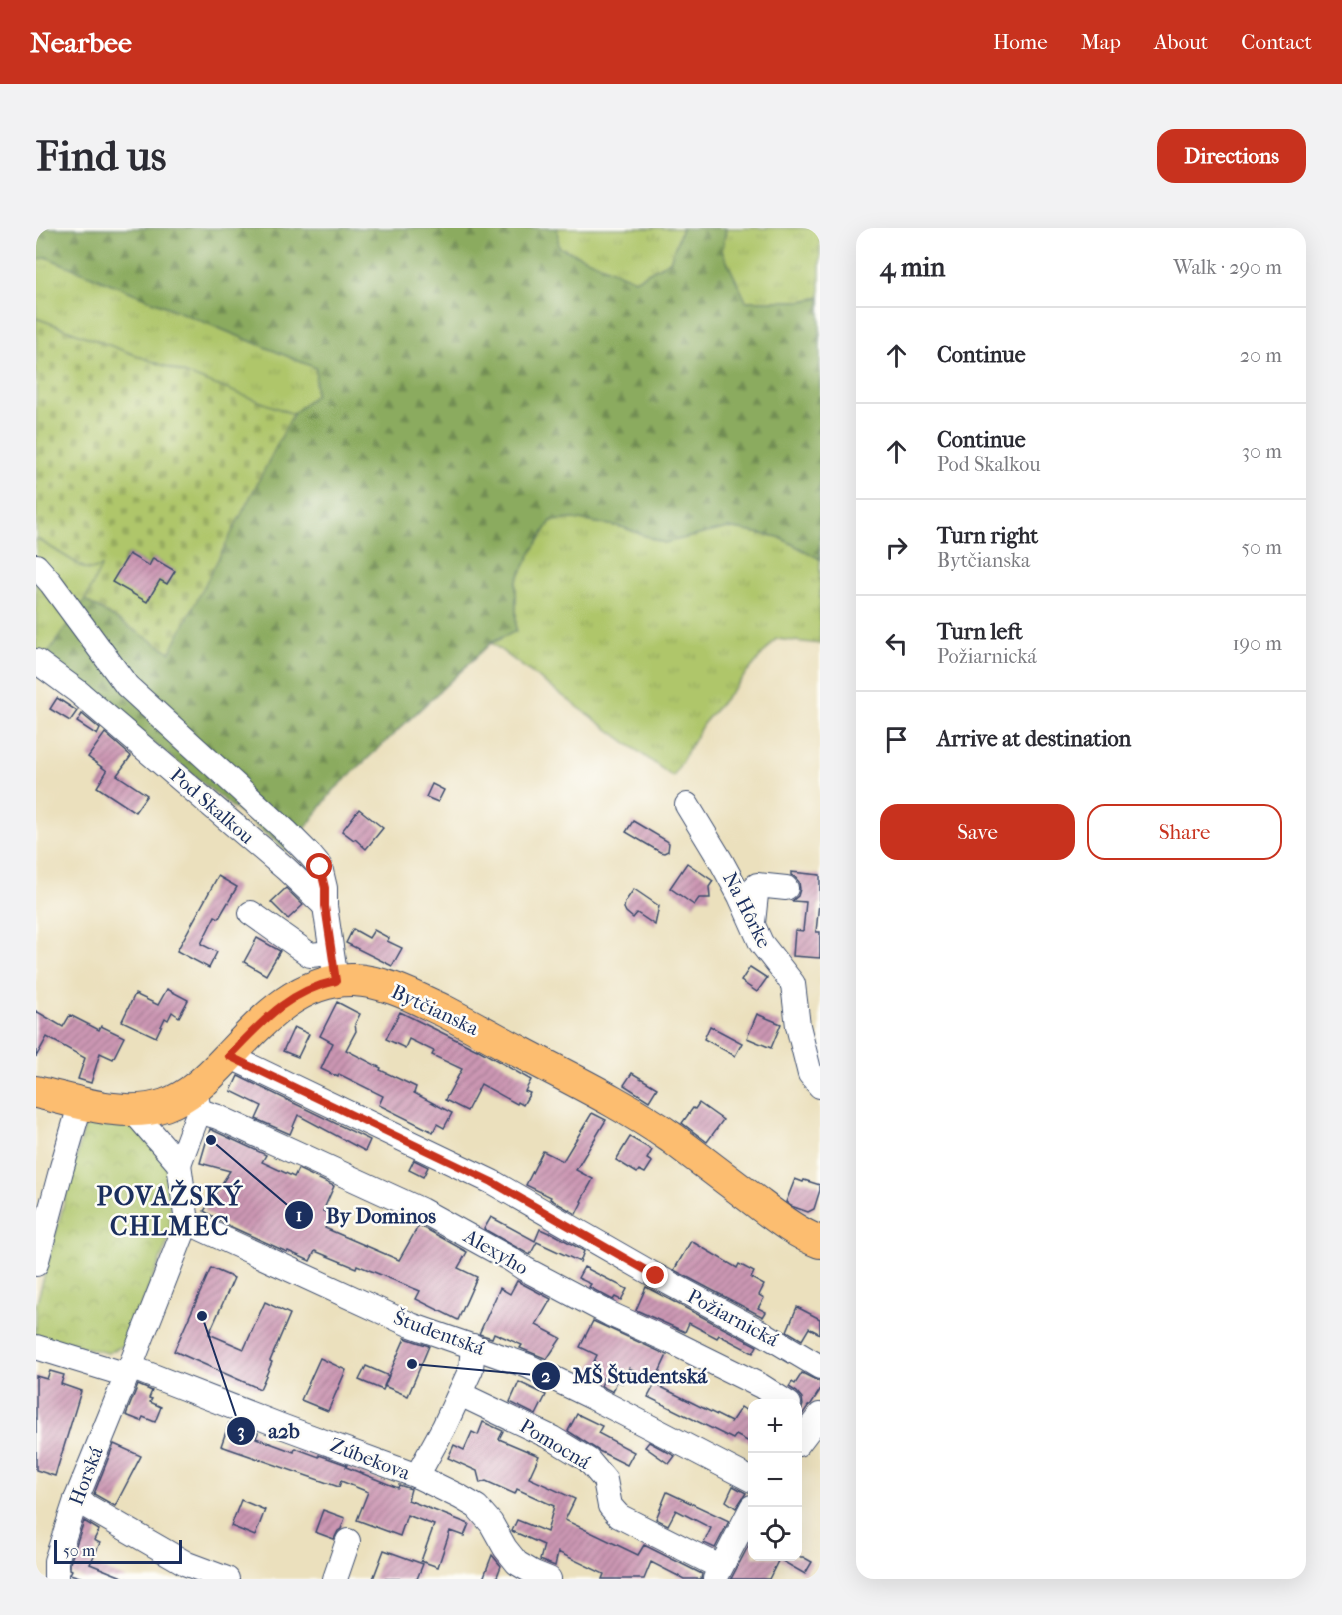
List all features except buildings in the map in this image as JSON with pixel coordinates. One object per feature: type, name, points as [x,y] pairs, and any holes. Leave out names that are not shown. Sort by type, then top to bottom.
[{"type":"main road","name":"Bytčianska","points":[[36,1092],[118,1109],[150,1108],[197,1100],[213,1073],[271,1013],[286,1001],[321,984],[334,967],[354,980],[378,984],[408,994],[629,1111],[670,1137],[795,1230],[820,1242]]},
{"type":"street","points":[[36,566],[127,686],[286,831],[320,867],[325,888],[325,906],[334,967]]},
{"type":"street","name":"Pod Skalkou","points":[[36,662],[77,691],[286,869],[325,906]]},
{"type":"street","name":"Na Hôrke","points":[[687,805],[722,861],[761,943],[793,984],[798,1026],[810,1074],[820,1086]]},
{"type":"street","points":[[753,923],[757,885],[786,888]]},
{"type":"street","points":[[251,913],[310,955],[334,967]]},
{"type":"street","name":"Požiarnická","points":[[229,1056],[492,1182],[820,1367]]},
{"type":"street","points":[[188,1222],[179,1164],[197,1100]]},
{"type":"street","name":"Alexyho","points":[[197,1100],[228,1121],[421,1210],[609,1314],[672,1342],[761,1386],[781,1399]]},
{"type":"street","points":[[36,1264],[81,1102]]},
{"type":"street","points":[[130,1109],[179,1164]]},
{"type":"street","name":"Študentská","points":[[188,1222],[411,1325],[528,1366],[748,1477]]},
{"type":"street","name":"Horská","points":[[56,1579],[56,1561],[76,1500],[188,1222]]},
{"type":"street","points":[[417,1476],[444,1427],[471,1369],[473,1346]]},
{"type":"street","name":"Zúbekova","points":[[36,1347],[128,1371],[417,1476],[477,1507],[491,1523],[505,1548],[517,1563],[549,1579]]},
{"type":"street","name":"Pomocná","points":[[460,1394],[552,1438],[588,1460],[605,1480],[610,1506],[619,1516],[718,1573]]},
{"type":"street","points":[[802,1435],[811,1415]]},
{"type":"street","points":[[76,1500],[187,1564],[226,1579]]},
{"type":"street","points":[[718,1573],[748,1516]]},
{"type":"street","points":[[335,1579],[348,1541]]},
{"type":"green space","points":[[36,228],[557,228],[559,247],[635,280],[670,261],[682,228],[726,228],[722,251],[746,301],[802,301],[820,298],[820,559],[779,537],[728,528],[664,543],[622,527],[573,519],[551,521],[516,582],[516,631],[491,643],[332,792],[288,852],[46,656],[85,600],[170,651],[293,414],[315,395],[316,368],[46,257],[36,261]]},
{"type":"green space","points":[[557,228],[682,228],[670,261],[635,280],[558,247]]},
{"type":"green space","points":[[726,228],[820,228],[820,297],[802,301],[746,301],[722,251]]},
{"type":"green space","points":[[46,257],[316,368],[315,395],[293,414],[36,318],[36,261]]},
{"type":"green space","points":[[36,318],[293,414],[170,652],[85,600],[101,567],[86,569],[36,538]],"holes":[[[129,554],[149,566],[154,559],[175,571],[167,584],[122,563]]]},
{"type":"green space","points":[[573,519],[622,527],[664,543],[728,528],[779,537],[820,559],[820,644],[776,639],[703,724],[673,777],[491,643],[516,631],[516,582],[551,521]]},
{"type":"green space","points":[[36,538],[86,569],[91,570],[102,566],[85,600],[46,656],[36,648]]},
{"type":"green space","points":[[86,1122],[135,1127],[172,1172],[171,1234],[126,1344],[108,1353],[36,1336],[36,1306]]},
{"type":"place","name":"By Dominos","points":[[211,1140]]},
{"type":"place","name":"a2b","points":[[202,1316]]},
{"type":"place","name":"MŠ Študentská","points":[[412,1364]]},
{"type":"district","name":"POVAŽSKÝ CHLMEC","points":[[170,1211]]},
{"type":"route","points":[[320,867],[325,888],[325,906],[336,981],[321,984],[286,1001],[229,1056],[492,1182],[656,1276]]}]
